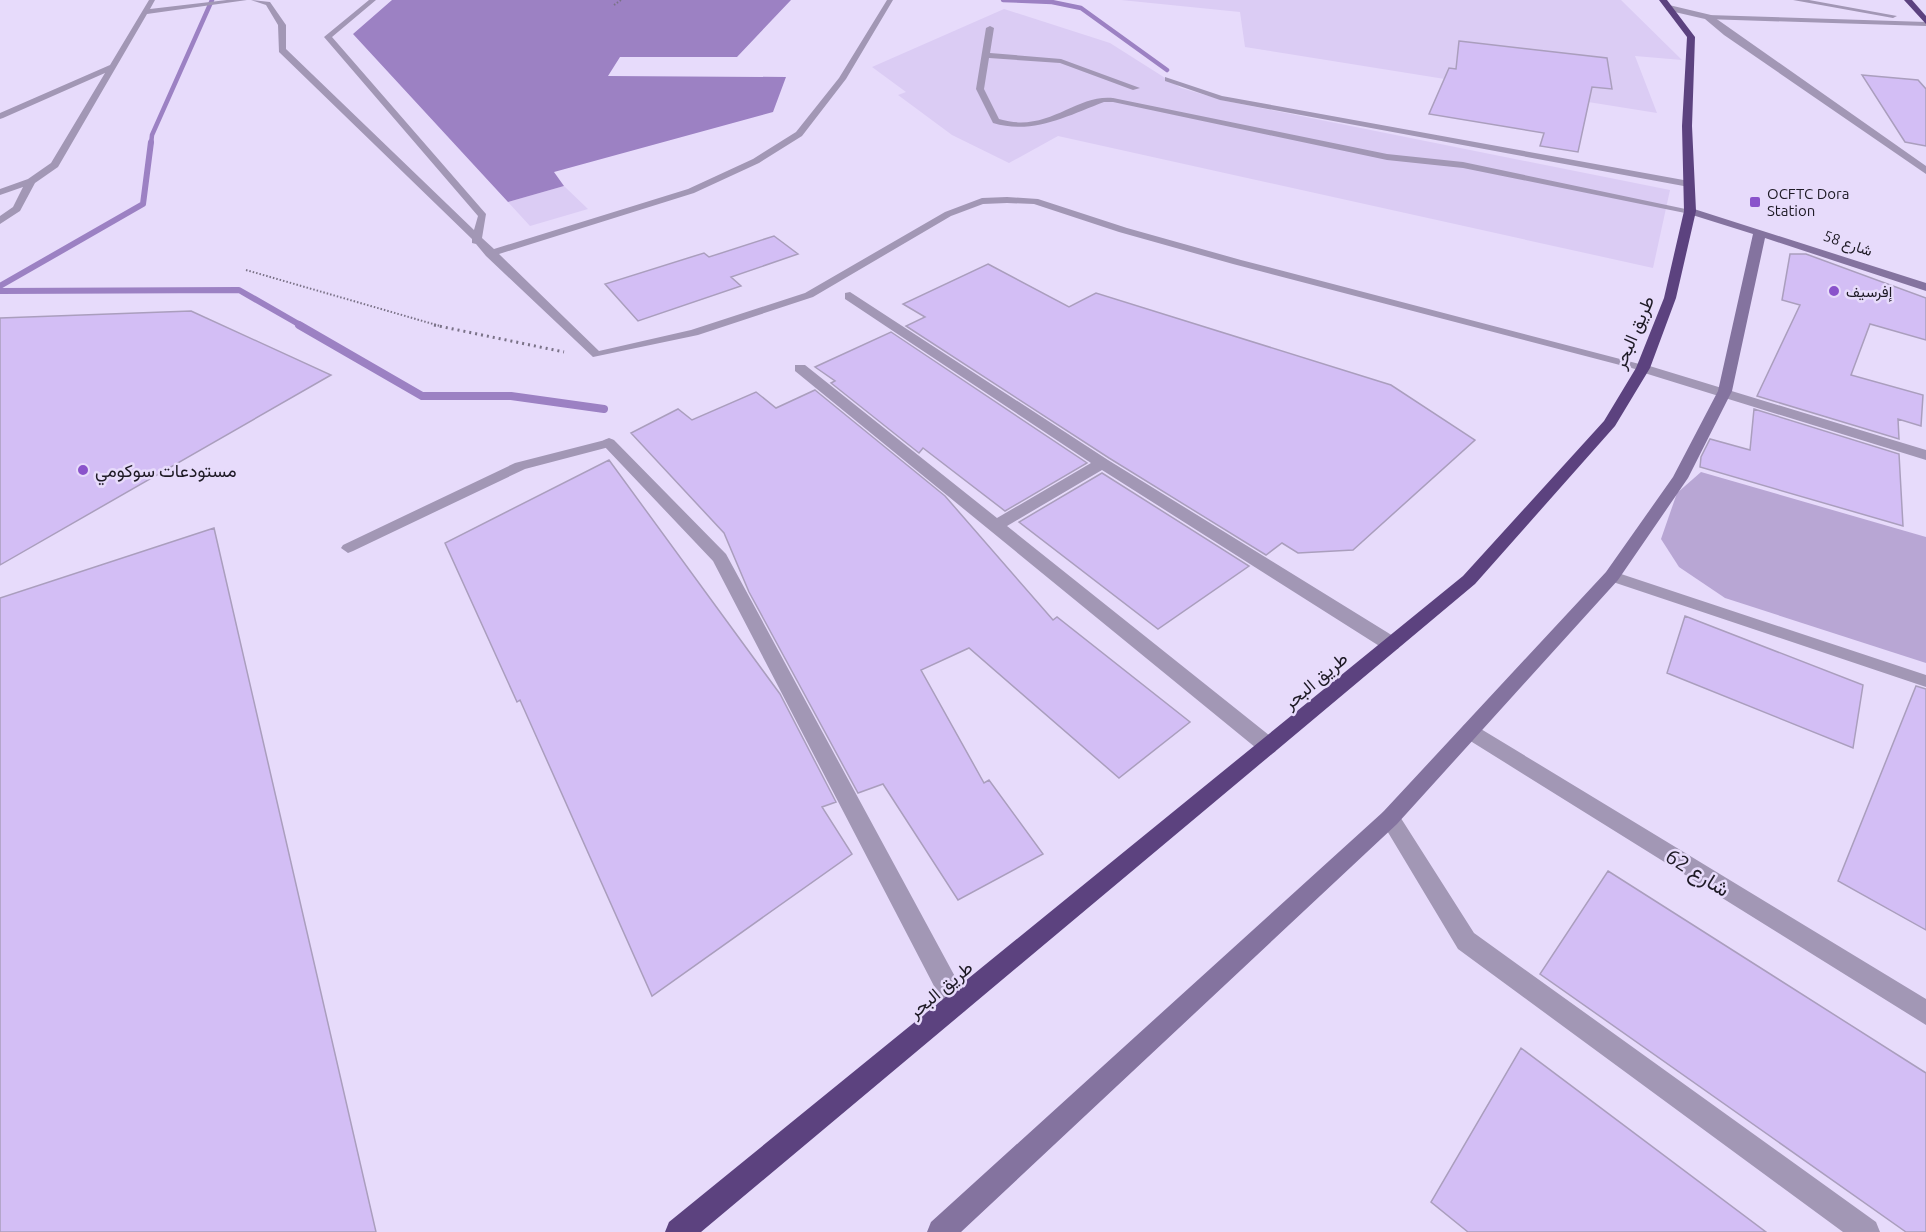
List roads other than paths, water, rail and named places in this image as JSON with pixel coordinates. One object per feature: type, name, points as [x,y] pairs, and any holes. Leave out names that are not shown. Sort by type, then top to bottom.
[{"type":"highway","points":[[1908,0],[1926,23]]},
{"type":"highway","name":"طريق البحر","points":[[679,1232],[1469,580],[1610,423],[1643,368],[1670,298],[1690,211],[1687,126],[1691,37],[1666,4]]},
{"type":"street","points":[[1666,4],[1708,17],[1727,33],[1926,171]]},
{"type":"street","name":"شارع 58","points":[[1690,211],[1926,288]]},
{"type":"street","points":[[941,1232],[1390,818],[1611,576],[1680,478],[1725,391],[1760,232]]},
{"type":"street","points":[[850,296],[1102,463],[1391,644]]},
{"type":"street","points":[[800,368],[1268,746]]},
{"type":"street","points":[[1643,368],[1725,391],[1926,455]]},
{"type":"street","points":[[609,443],[720,558],[956,1003]]},
{"type":"street","points":[[997,525],[1102,463]]},
{"type":"street","name":"شارع 62","points":[[1471,731],[1926,1013]]},
{"type":"street","points":[[1390,818],[1466,941],[1866,1232]]},
{"type":"lane","points":[[0,192],[31,181],[54,165],[75,134],[152,0]]},
{"type":"lane","points":[[144,12],[244,0]]},
{"type":"lane","points":[[254,0],[268,3],[282,25],[282,50],[476,241],[597,355],[694,333],[799,299],[948,214],[982,201],[1007,200],[1035,201],[1123,230],[1643,368]]},
{"type":"lane","points":[[373,0],[328,37],[483,216],[476,241]]},
{"type":"lane","points":[[490,254],[691,191],[756,161],[799,134],[842,79],[890,0]]},
{"type":"lane","points":[[1796,0],[1926,23]]},
{"type":"lane","points":[[1708,17],[1926,23]]},
{"type":"lane","points":[[990,28],[980,88],[996,121],[1004,124],[1032,125],[1103,99],[1113,100],[1387,157],[1463,165],[1690,211]]},
{"type":"lane","points":[[985,55],[1061,61],[1136,88]]},
{"type":"lane","points":[[0,116],[112,67]]},
{"type":"lane","points":[[1168,79],[1220,98],[1689,184]]},
{"type":"lane","points":[[0,221],[17,209],[31,181]]},
{"type":"lane","points":[[348,548],[520,466],[609,443]]},
{"type":"lane","points":[[1611,576],[1926,681]]},
{"type":"waterway","points":[[151,144],[152,135],[212,0]]},
{"type":"waterway","points":[[1003,0],[1052,2],[1081,8],[1167,70]]},
{"type":"waterway","points":[[0,286],[143,204],[151,142]]},
{"type":"waterway","points":[[0,291],[239,290],[302,326]]},
{"type":"waterway","points":[[299,325],[422,396],[511,396],[604,409]]},
{"type":"place","name":"OCFTC Dora Station","points":[[1755,202]]},
{"type":"place","name":"إفرسيف","points":[[1834,291]]},
{"type":"place","name":"مستودعات سوكومي","points":[[83,470]]}]
